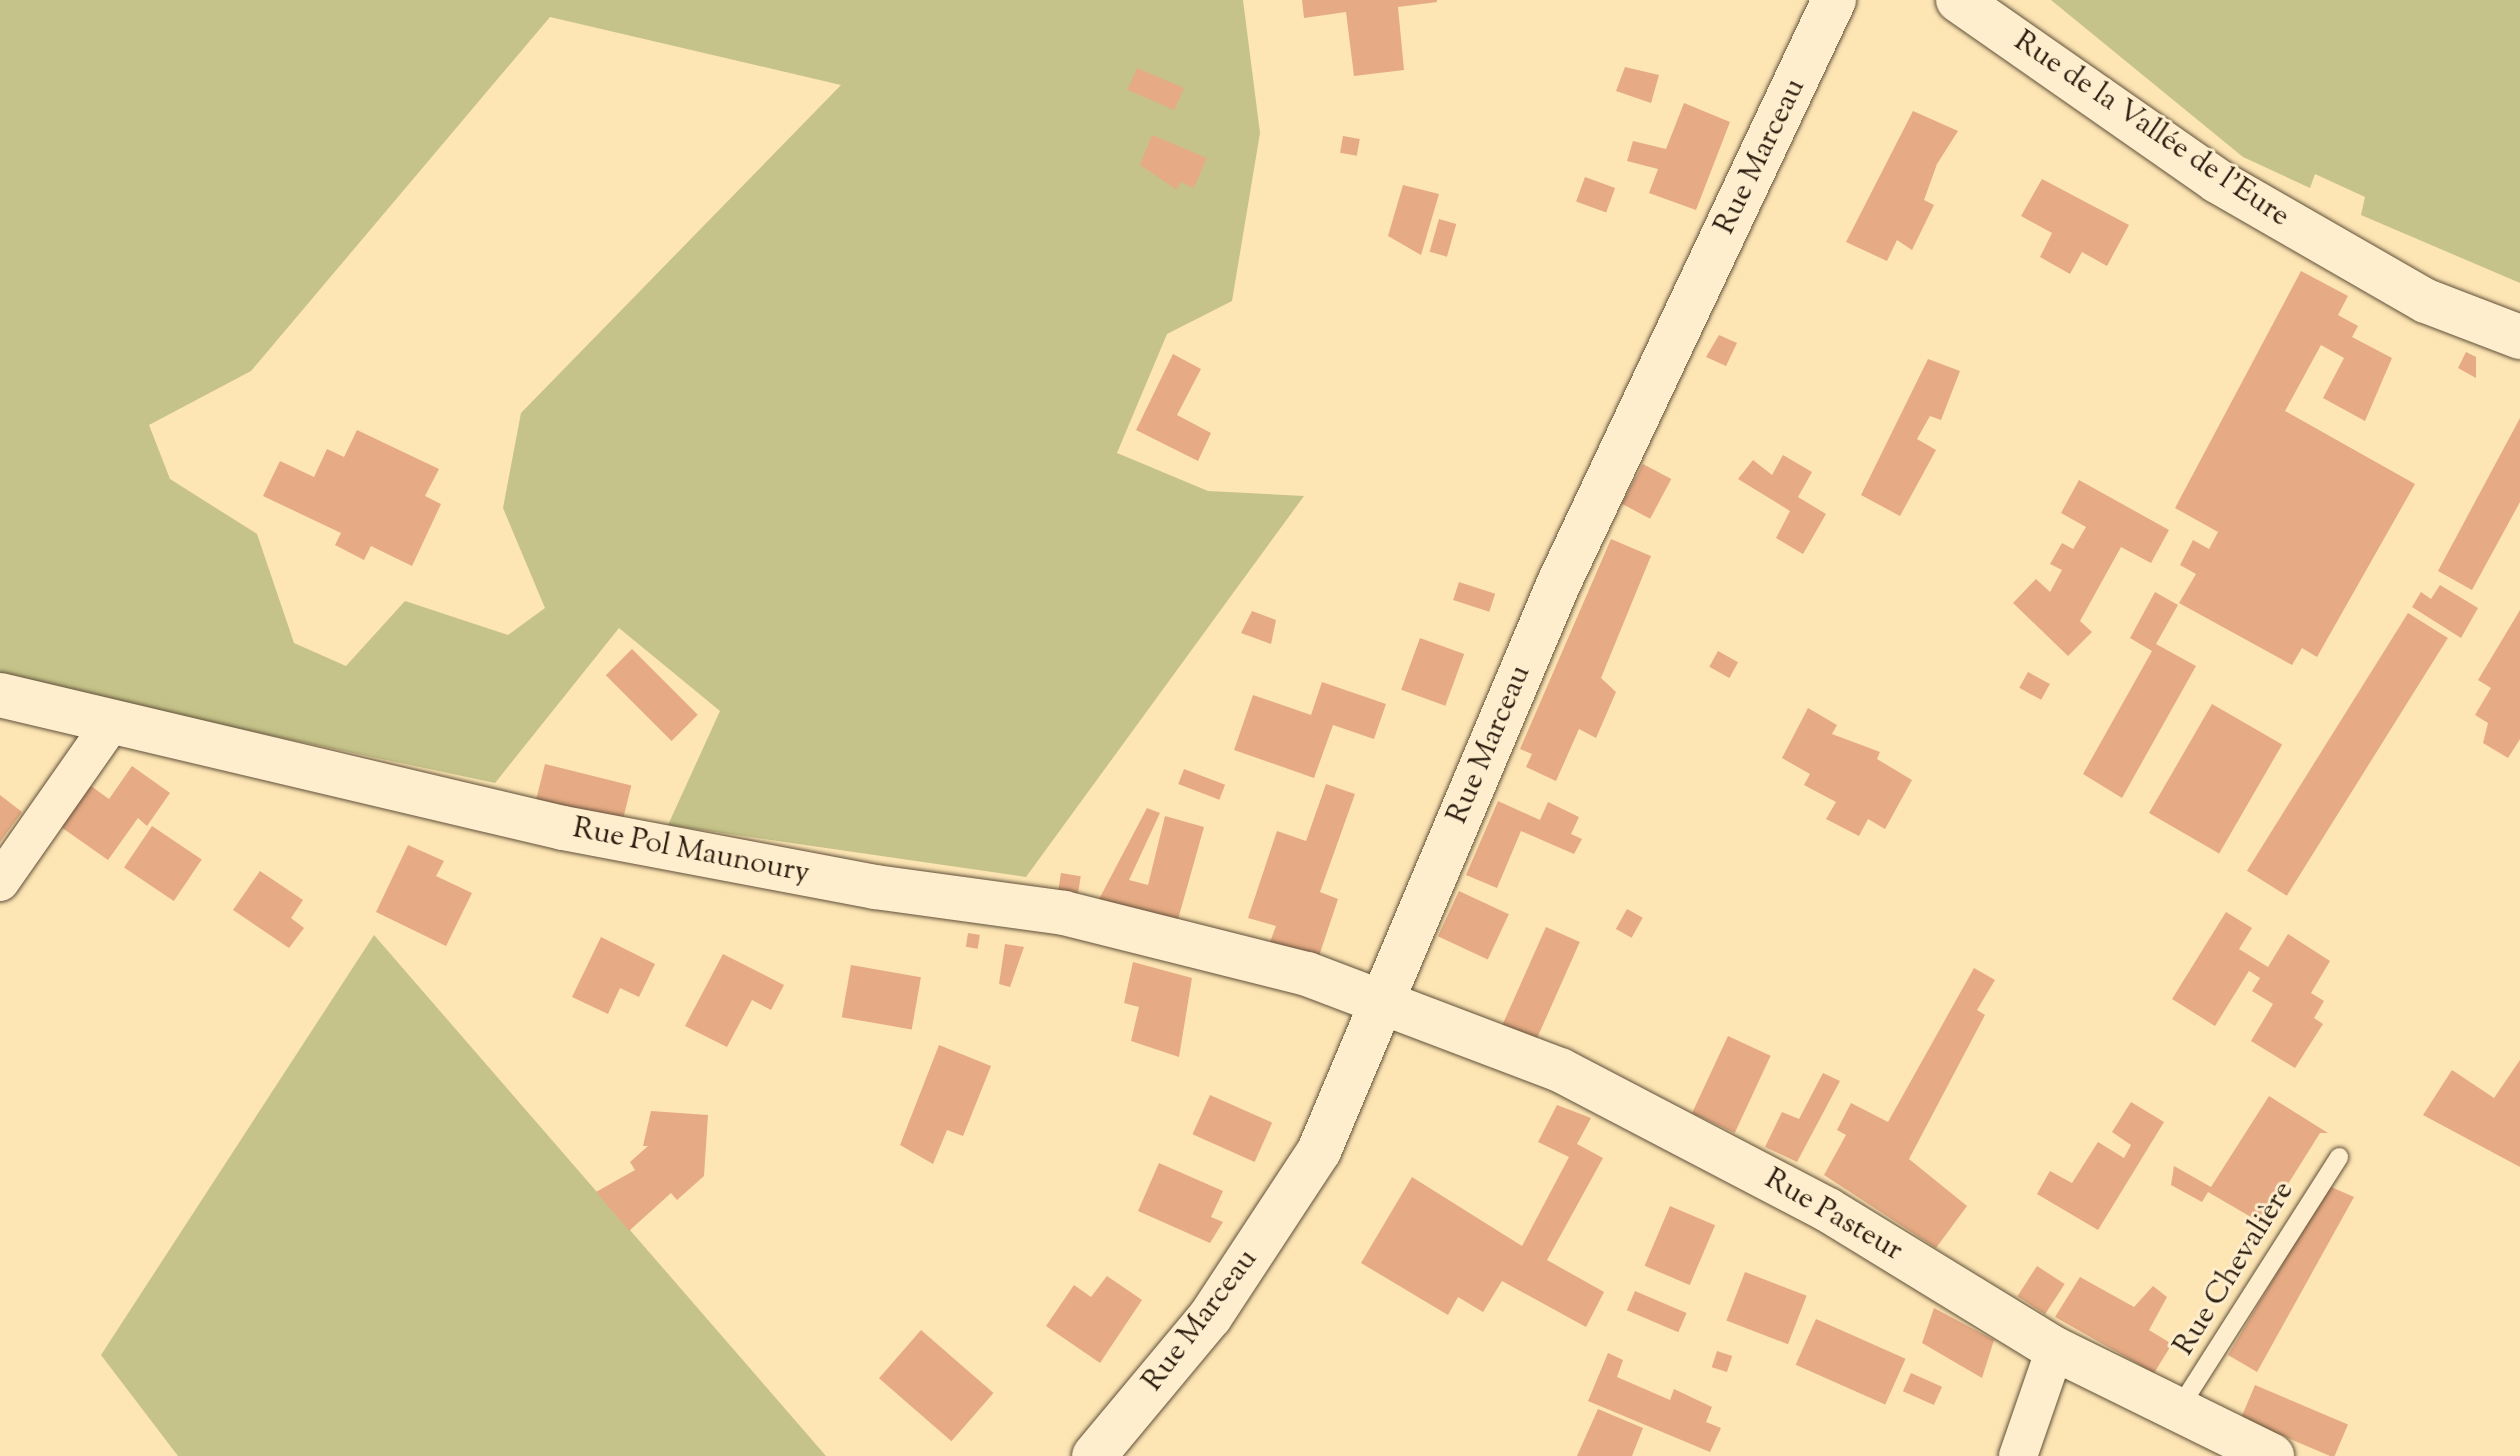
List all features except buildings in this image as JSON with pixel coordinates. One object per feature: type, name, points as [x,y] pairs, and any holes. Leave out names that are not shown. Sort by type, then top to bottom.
[{"type":"street","name":"Rue Marceau","points":[[1094,1456],[1210,1317],[1319,1151],[1558,585],[1834,0]]},
{"type":"street","name":"Rue de la Vallée de l'Eure","points":[[1958,0],[2217,181],[2426,301],[2520,337]]},
{"type":"street","name":"Rue Pol Maunoury","points":[[0,695],[563,828],[875,887],[1064,913],[1243,955],[1383,999]]},
{"type":"street","points":[[0,882],[112,722]]},
{"type":"street","name":"Rue Pasteur","points":[[1383,999],[1589,1085],[1828,1210],[2055,1349],[2272,1456]]},
{"type":"street","points":[[2018,1456],[2055,1349]]},
{"type":"lane","name":"Rue Chevalière","points":[[2178,1410],[2339,1157]]},
{"type":"shaded area","points":[[0,0],[1243,0],[1260,133],[1232,301],[1167,334],[1117,453],[1208,491],[1304,496],[1026,877],[668,825],[720,711],[619,628],[495,783],[0,678]],"holes":[[[550,17],[841,85],[521,413],[503,508],[545,608],[508,635],[405,601],[346,666],[294,643],[257,534],[170,479],[149,425],[251,371]]]},
{"type":"shaded area","points":[[2051,0],[2520,0],[2520,283],[2361,215],[2365,197],[2315,174],[2310,188],[2243,157]]},
{"type":"shaded area","points":[[374,935],[826,1456],[178,1456],[101,1355]]}]
